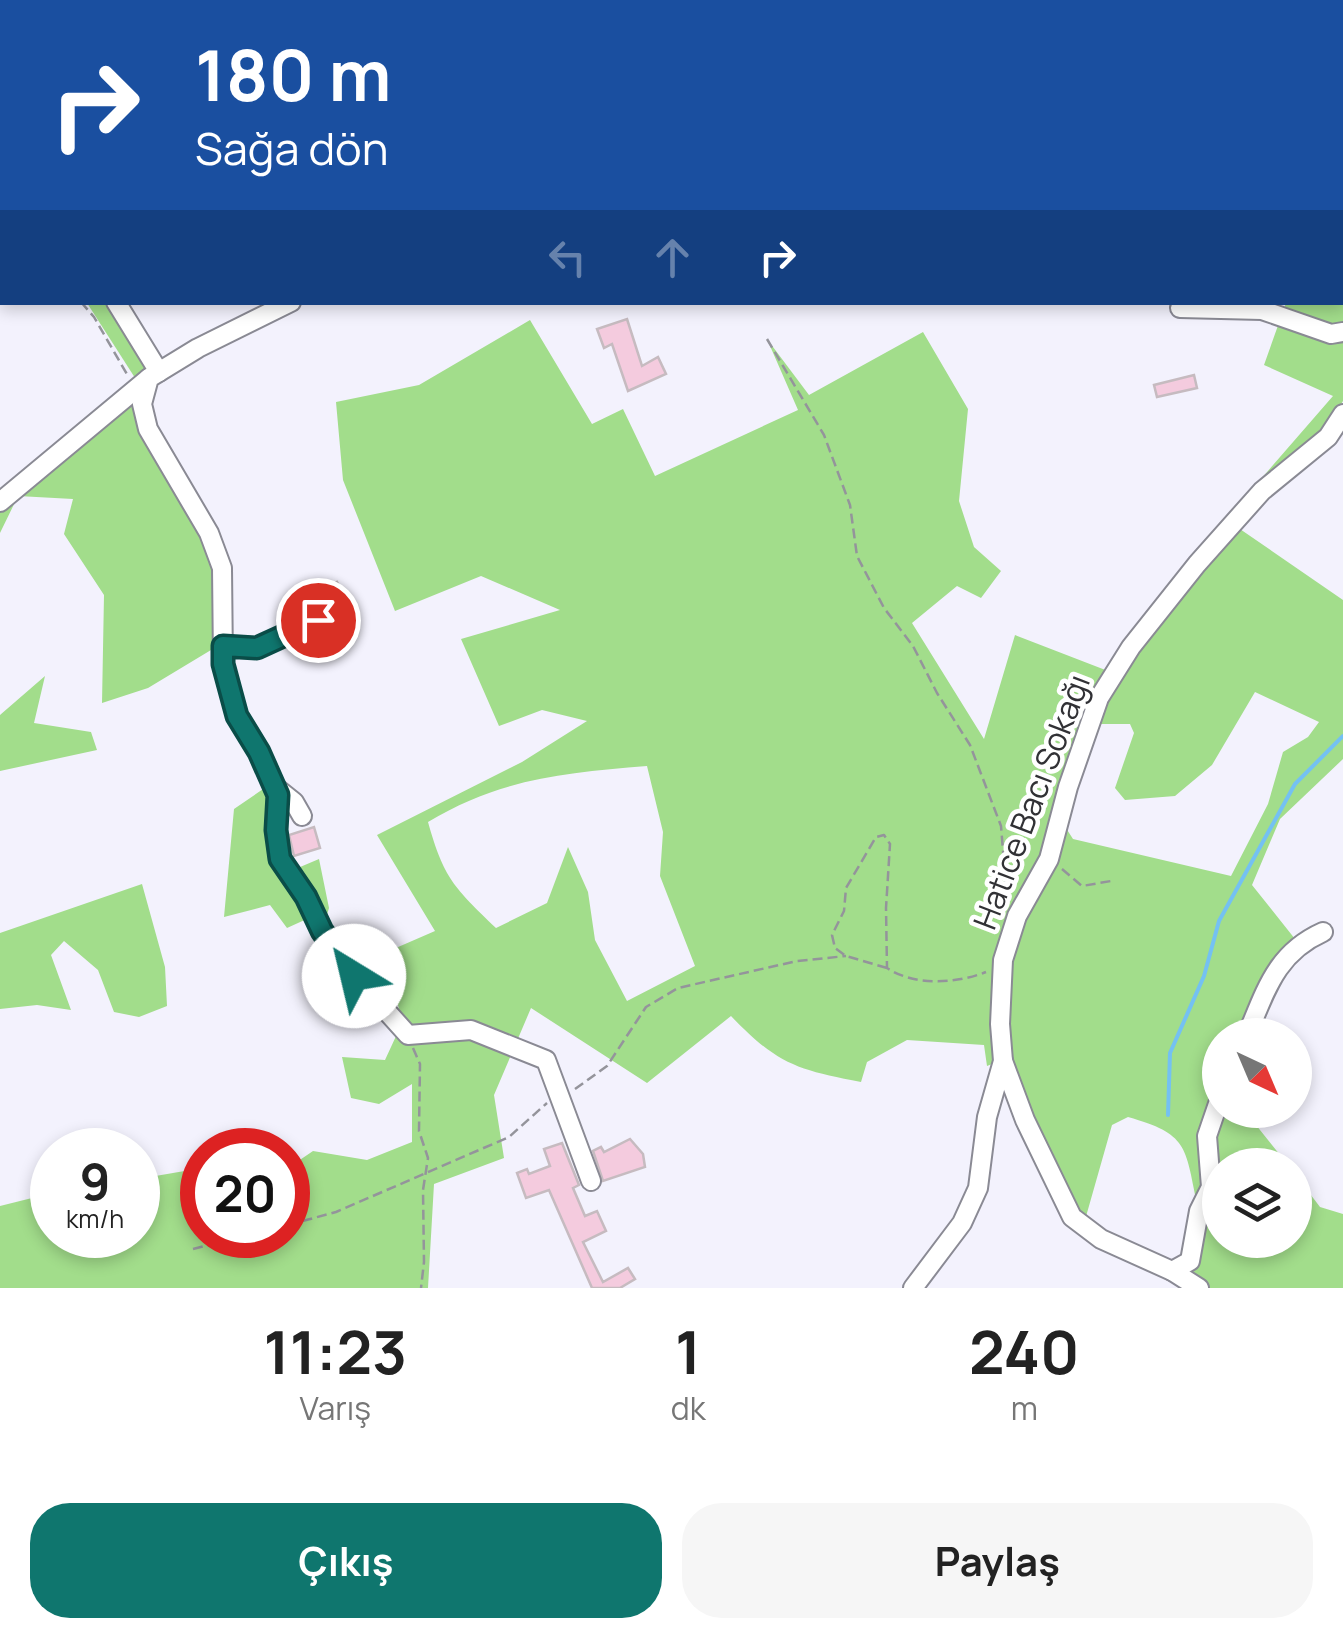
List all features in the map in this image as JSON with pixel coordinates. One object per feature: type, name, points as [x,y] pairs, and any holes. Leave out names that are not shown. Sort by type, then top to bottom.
[{"type":"street","points":[[117,305],[148,380],[142,404],[148,428],[209,532],[222,568],[223,664],[237,716],[278,795],[276,830],[280,859],[332,946],[408,1034],[471,1030],[546,1060],[591,1181]]},
{"type":"street","points":[[0,502],[148,380],[198,348],[284,305]]},
{"type":"street","points":[[1180,308],[1262,310],[1330,334],[1343,332]]},
{"type":"street","name":"Hatice Bacı Sokağı","points":[[912,1288],[962,1223],[978,1188],[987,1117],[1003,1060],[1000,1024],[1004,960],[1018,916],[1049,859],[1068,787],[1099,698],[1131,646],[1197,564],[1262,491],[1328,438],[1343,414]]},
{"type":"street","points":[[223,646],[257,648],[318,620]]},
{"type":"street","points":[[274,786],[294,802],[302,816]]},
{"type":"street","points":[[1255,1018],[1284,958],[1301,942],[1323,932]]},
{"type":"street","points":[[1003,1060],[1025,1120],[1072,1217],[1102,1239],[1172,1270],[1199,1288]]},
{"type":"street","points":[[1172,1270],[1190,1261],[1199,1211],[1211,1188],[1210,1128]]},
{"type":"path","points":[[84,305],[148,380]]},
{"type":"path","points":[[767,340],[824,435],[850,505],[857,556],[884,608],[913,646],[936,693],[970,744],[1001,826],[1007,905]]},
{"type":"path","points":[[846,956],[836,948],[832,935],[844,911],[846,888],[869,846],[876,837],[884,836],[890,844],[888,968]]},
{"type":"path","points":[[1049,859],[1082,886],[1111,881]]},
{"type":"path","points":[[310,1218],[336,1212],[509,1137],[558,1093],[575,1089],[607,1066],[646,1008],[678,988],[797,961],[846,956],[888,968],[906,980],[958,980],[982,974],[1004,960]]},
{"type":"path","points":[[408,1034],[420,1064],[419,1131],[428,1158],[421,1288]]},
{"type":"green space","points":[[88,305],[114,305],[154,369],[137,381]]},
{"type":"green space","points":[[1285,305],[1343,305],[1343,401],[1323,434],[1254,487],[1333,396],[1264,365]]},
{"type":"green space","points":[[530,320],[592,424],[623,409],[655,476],[798,410],[767,339],[809,395],[923,332],[968,409],[959,501],[974,547],[1001,571],[981,598],[957,586],[912,623],[984,739],[1015,635],[1108,671],[1044,857],[1013,911],[997,1062],[987,1066],[984,1045],[907,1040],[867,1062],[861,1082],[789,1063],[762,1045],[731,1016],[647,1083],[531,1008],[494,1095],[504,1158],[434,1184],[428,1288],[0,1288],[0,1206],[30,1198],[30,1258],[160,1258],[160,1175],[180,1172],[180,1258],[310,1258],[310,1153],[367,1160],[412,1142],[412,1084],[379,1104],[351,1098],[342,1057],[385,1060],[397,1034],[407,1034],[382,954],[435,931],[377,835],[522,762],[587,721],[542,710],[499,726],[461,639],[560,610],[481,576],[395,611],[343,480],[336,402],[419,385]],"holes":[[[647,766],[663,832],[660,876],[695,966],[627,1001],[595,940],[588,892],[568,847],[547,903],[496,928],[452,881],[428,822],[481,796],[534,780]]]},
{"type":"green space","points":[[135,394],[218,569],[216,647],[148,688],[102,703],[104,595],[64,534],[73,499],[18,496],[0,533],[0,499]]},
{"type":"green space","points":[[1237,527],[1343,600],[1343,759],[1280,819],[1252,885],[1295,939],[1281,951],[1250,1018],[1202,1018],[1202,1195],[1197,1203],[1186,1155],[1173,1137],[1128,1117],[1112,1125],[1085,1220],[1075,1214],[1007,1058],[1008,960],[1022,916],[1064,825],[1073,839],[1231,876],[1268,804],[1283,752],[1308,737],[1319,722],[1255,692],[1212,765],[1175,796],[1125,800],[1115,788],[1134,733],[1130,724],[1100,724],[1099,698]]},
{"type":"green space","points":[[45,676],[34,723],[91,732],[97,750],[0,771],[0,715]]},
{"type":"green space","points":[[266,787],[283,857],[293,870],[319,859],[329,908],[322,931],[309,918],[287,928],[270,905],[224,917],[234,809]]},
{"type":"green space","points":[[142,884],[165,967],[167,1006],[139,1017],[114,1012],[98,970],[64,941],[51,955],[71,1010],[37,1005],[0,1009],[0,933]]},
{"type":"green space","points":[[1216,1128],[1258,1128],[1274,1148],[1211,1148]]},
{"type":"green space","points":[[1312,1196],[1320,1207],[1343,1214],[1343,1288],[1206,1288],[1178,1271],[1193,1264],[1202,1206],[1202,1258],[1312,1258]]},
{"type":"building","points":[[627,319],[642,366],[658,357],[666,374],[628,391],[612,344],[604,348],[597,329]]},
{"type":"building","points":[[1194,375],[1197,388],[1157,397],[1154,385]]},
{"type":"building","points":[[337,582],[349,605],[329,615],[316,592]]},
{"type":"building","points":[[314,827],[320,848],[294,856],[289,835]]},
{"type":"building","points":[[630,1139],[643,1154],[645,1167],[603,1181],[593,1151],[601,1147],[604,1152]]},
{"type":"building","points":[[562,1143],[579,1185],[573,1188],[585,1216],[597,1211],[606,1231],[583,1242],[603,1282],[628,1268],[635,1279],[620,1288],[592,1288],[549,1190],[526,1198],[517,1173],[527,1169],[529,1174],[550,1166],[544,1149]]},
{"type":"waterway","points":[[1168,1115],[1170,1053],[1204,976],[1219,921],[1295,784],[1343,736]]},
{"type":"route","points":[[318,620],[257,648],[223,646],[223,664],[237,716],[278,795],[276,830],[280,859],[354,976]]}]
